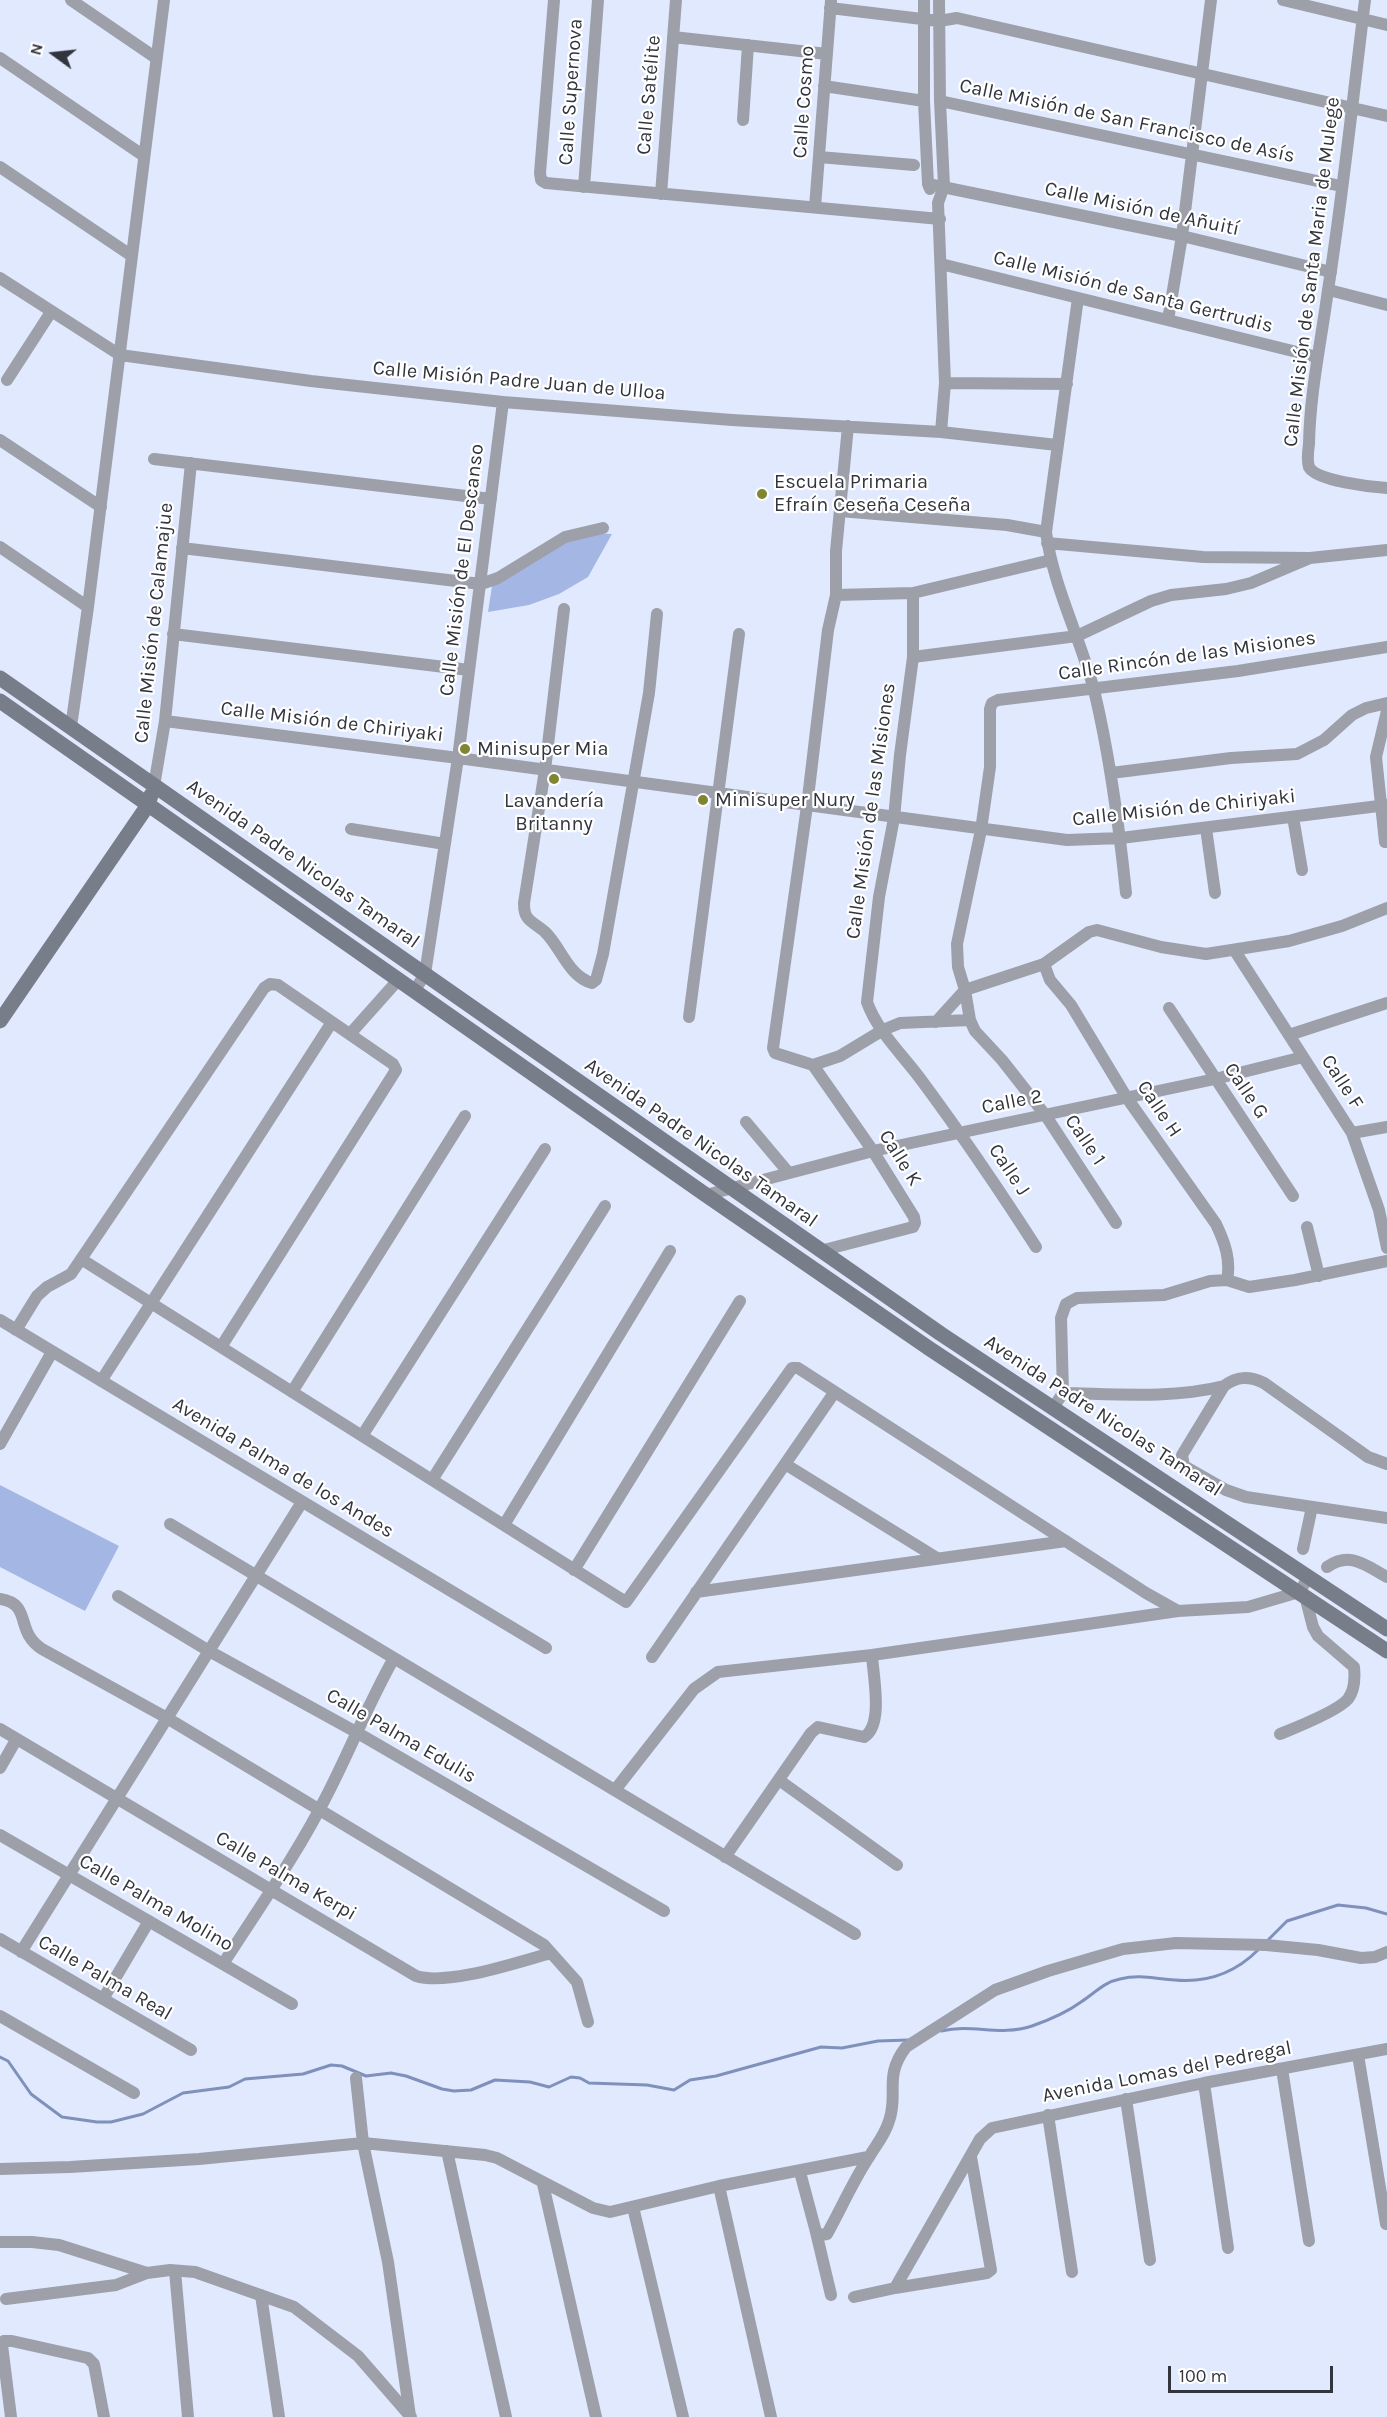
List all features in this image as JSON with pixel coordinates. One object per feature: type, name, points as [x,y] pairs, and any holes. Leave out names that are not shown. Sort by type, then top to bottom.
[{"type":"street","points":[[71,0],[156,58]]},
{"type":"street","points":[[71,727],[101,507],[164,0]]},
{"type":"street","points":[[554,0],[541,180],[551,184],[939,219]]},
{"type":"street","name":"Calle Supernova","points":[[584,187],[598,0]]},
{"type":"street","name":"Calle Satélite","points":[[661,194],[676,0]]},
{"type":"street","points":[[938,203],[927,184],[924,20],[920,0],[939,2],[957,18]]},
{"type":"street","points":[[1168,320],[1182,237],[1211,0]]},
{"type":"street","points":[[1283,0],[1387,25]]},
{"type":"street","name":"Calle Misión de Santa Maria de Mulege","points":[[1365,0],[1329,290],[1317,357],[1309,431],[1308,465],[1312,471],[1320,475],[1361,486],[1387,488]]},
{"type":"street","points":[[939,2],[944,186],[938,203],[945,383],[941,432]]},
{"type":"street","points":[[831,4],[924,20],[939,21],[957,18],[1387,116]]},
{"type":"street","name":"Calle Cosmo","points":[[815,207],[831,4]]},
{"type":"street","points":[[673,37],[827,54]]},
{"type":"street","points":[[743,120],[748,45]]},
{"type":"street","points":[[0,58],[144,156]]},
{"type":"street","points":[[824,86],[924,101]]},
{"type":"street","name":"Calle Misión de San Francisco de Asís","points":[[940,101],[1341,186]]},
{"type":"street","points":[[819,157],[914,165]]},
{"type":"street","points":[[0,167],[132,256]]},
{"type":"street","name":"Calle Misión de Añuití","points":[[927,184],[1182,237],[1331,272]]},
{"type":"street","name":"Calle Misión de Santa Gertrudis","points":[[941,264],[1317,357]]},
{"type":"street","name":"Calle Misión Padre Juan de Ulloa","points":[[0,278],[120,355],[310,381],[503,402],[732,420],[941,432],[1057,445]]},
{"type":"street","points":[[1329,290],[1387,305]]},
{"type":"street","points":[[1078,298],[1057,445],[1047,537],[1051,560],[1094,690],[1111,773],[1126,893]]},
{"type":"street","points":[[7,380],[51,312]]},
{"type":"street","points":[[945,383],[1067,384]]},
{"type":"street","name":"Calle Misión de El Descanso","points":[[415,990],[425,975],[458,758],[503,402]]},
{"type":"street","points":[[848,426],[836,551],[836,595],[828,630],[807,806],[773,1048],[775,1053],[813,1065],[840,1056],[883,1030],[900,1023],[970,1020]]},
{"type":"street","points":[[0,440],[101,507]]},
{"type":"street","points":[[154,459],[491,499]]},
{"type":"street","name":"Calle Misión de Calamajue","points":[[154,786],[165,721],[191,463]]},
{"type":"street","points":[[840,511],[1007,525],[1047,537],[1203,557],[1310,558],[1387,550]]},
{"type":"street","points":[[182,548],[481,584],[498,578],[565,537],[603,528]]},
{"type":"street","points":[[0,548],[88,607]]},
{"type":"street","points":[[913,657],[1077,636],[1151,601],[1171,595],[1226,589],[1251,583],[1310,558]]},
{"type":"street","points":[[836,595],[913,593],[1004,569],[1051,560]]},
{"type":"street","name":"Calle Misión de las Misiones","points":[[883,1030],[872,1018],[867,1002],[867,985],[879,897],[894,818],[913,657],[913,593]]},
{"type":"street","points":[[564,609],[545,770],[524,903],[527,918],[546,932],[564,960],[585,981],[592,983],[596,980],[603,954],[649,693],[657,614]]},
{"type":"street","points":[[173,634],[469,670]]},
{"type":"street","points":[[688,1017],[739,634]]},
{"type":"street","name":"Calle Rincón de las Misiones","points":[[992,703],[998,700],[1238,671],[1387,647]]},
{"type":"street","name":"Avenida Padre Nicolas Tamaral","points":[[0,678],[820,1251],[1387,1629]]},
{"type":"street","name":"Avenida Padre Nicolas Tamaral","points":[[0,701],[930,1349],[1387,1651]]},
{"type":"street","name":"Calle 1","points":[[992,703],[990,709],[990,767],[981,830],[957,944],[958,966],[970,1020],[975,1031],[1002,1060],[1046,1116],[1116,1223]]},
{"type":"street","points":[[1111,773],[1231,758],[1297,754],[1324,740],[1352,715],[1387,703]]},
{"type":"street","points":[[1385,842],[1385,806],[1376,757],[1387,711]]},
{"type":"street","name":"Calle Misión de Chiriyaki","points":[[165,721],[1066,840],[1120,838],[1385,806]]},
{"type":"street","points":[[0,1021],[148,804],[154,786]]},
{"type":"street","points":[[1293,817],[1302,870]]},
{"type":"street","points":[[1206,828],[1215,893]]},
{"type":"street","points":[[351,830],[445,844]]},
{"type":"street","points":[[936,1022],[965,990],[1044,964],[1080,937],[1097,930],[1206,954],[1289,940],[1342,926],[1387,908]]},
{"type":"street","name":"Calle F","points":[[1234,951],[1352,1133],[1379,1210],[1387,1248]]},
{"type":"street","name":"Calle H","points":[[1044,964],[1050,980],[1071,1005],[1127,1098],[1216,1224],[1230,1265],[1227,1280]]},
{"type":"street","points":[[350,1035],[399,979]]},
{"type":"street","points":[[16,1330],[37,1296],[46,1287],[70,1274],[81,1259],[264,988],[270,984],[278,985],[393,1064],[396,1070],[220,1347]]},
{"type":"street","points":[[1289,1035],[1387,1003]]},
{"type":"street","name":"Calle G","points":[[1169,1008],[1293,1196]]},
{"type":"street","points":[[101,1381],[332,1022]]},
{"type":"street","name":"Calle J","points":[[883,1030],[960,1133],[1036,1247]]},
{"type":"street","name":"Calle 2","points":[[706,1195],[873,1151],[1046,1116],[1303,1057]]},
{"type":"street","name":"Calle K","points":[[813,1065],[873,1151],[914,1217],[915,1223],[913,1227],[820,1251]]},
{"type":"street","points":[[292,1392],[465,1116]]},
{"type":"street","points":[[746,1122],[788,1172]]},
{"type":"street","points":[[1352,1133],[1387,1127]]},
{"type":"street","points":[[362,1436],[545,1149]]},
{"type":"street","points":[[432,1480],[605,1206]]},
{"type":"street","points":[[1307,1227],[1319,1276]]},
{"type":"street","points":[[504,1525],[670,1251]]},
{"type":"street","points":[[81,1259],[626,1602],[792,1368],[798,1368],[1146,1593],[1178,1611]]},
{"type":"street","points":[[1053,1408],[1063,1393],[1061,1318],[1066,1304],[1077,1298],[1164,1295],[1210,1281],[1227,1280],[1249,1287],[1319,1276],[1387,1261]]},
{"type":"street","points":[[574,1570],[740,1301]]},
{"type":"street","name":"Avenida Palma de los Andes","points":[[0,1320],[546,1648]]},
{"type":"street","points":[[0,1444],[52,1352]]},
{"type":"street","points":[[1387,1464],[1368,1457],[1251,1377],[1233,1379],[1224,1386],[1182,1455],[1184,1466],[1226,1490],[1246,1497],[1387,1518]]},
{"type":"street","points":[[1063,1393],[1152,1394],[1203,1391],[1224,1386]]},
{"type":"street","points":[[652,1657],[834,1393]]},
{"type":"street","points":[[785,1464],[937,1558]]},
{"type":"street","points":[[21,1952],[302,1502]]},
{"type":"street","points":[[1303,1549],[1312,1507]]},
{"type":"street","points":[[170,1524],[855,1934]]},
{"type":"street","points":[[696,1592],[1066,1541]]},
{"type":"street","points":[[1327,1568],[1338,1560],[1355,1560],[1387,1577]]},
{"type":"street","points":[[1280,1734],[1313,1721],[1348,1699],[1355,1683],[1354,1667],[1318,1636],[1312,1627],[1302,1594],[1309,1577]]},
{"type":"street","points":[[615,1790],[694,1689],[718,1672],[872,1655],[1178,1611],[1248,1607],[1302,1594]]},
{"type":"street","name":"Calle Palma Edulis","points":[[118,1596],[209,1651],[356,1732],[664,1911]]},
{"type":"street","points":[[0,1599],[13,1602],[20,1608],[26,1633],[33,1643],[167,1718],[544,1945],[578,1982],[588,2022]]},
{"type":"street","points":[[725,1857],[811,1733],[818,1727],[864,1737],[871,1732],[876,1712],[872,1655]]},
{"type":"street","points":[[223,1964],[285,1871],[319,1810],[373,1696],[394,1658]]},
{"type":"street","name":"Calle Palma Kerpi","points":[[0,1729],[416,1976],[431,1979],[490,1970],[551,1953]]},
{"type":"street","points":[[0,1768],[16,1740]]},
{"type":"street","points":[[779,1780],[897,1865]]},
{"type":"street","name":"Calle Palma Molino","points":[[0,1835],[292,2004]]},
{"type":"street","points":[[103,1999],[149,1921]]},
{"type":"street","name":"Calle Palma Real","points":[[0,1939],[191,2050]]},
{"type":"street","points":[[816,2232],[821,2235],[827,2234],[868,2157],[881,2140],[890,2119],[893,2073],[896,2060],[901,2053],[906,2047],[995,1990],[1048,1971],[1123,1949],[1176,1943],[1266,1945],[1318,1950],[1361,1958],[1375,1957],[1387,1952]]},
{"type":"street","points":[[0,2016],[134,2093]]},
{"type":"street","name":"Avenida Lomas del Pedregal","points":[[895,2288],[980,2139],[992,2128],[1204,2083],[1387,2049]]},
{"type":"street","points":[[1358,2055],[1386,2224]]},
{"type":"street","points":[[1282,2069],[1309,2241]]},
{"type":"street","points":[[356,2078],[363,2143],[388,2262],[411,2416]]},
{"type":"street","points":[[1204,2083],[1228,2248]]},
{"type":"street","points":[[1126,2099],[1150,2260]]},
{"type":"street","points":[[1048,2115],[1072,2272]]},
{"type":"street","points":[[0,2169],[199,2159],[363,2143],[497,2158],[543,2184],[601,2211],[610,2212],[719,2186],[868,2157]]},
{"type":"street","points":[[447,2151],[506,2417]]},
{"type":"street","points":[[854,2297],[987,2273],[991,2270],[971,2157]]},
{"type":"street","points":[[800,2172],[831,2295]]},
{"type":"street","points":[[543,2184],[596,2417]]},
{"type":"street","points":[[719,2186],[771,2417]]},
{"type":"street","points":[[633,2207],[683,2417]]},
{"type":"street","points":[[0,2242],[32,2241],[59,2245],[147,2273]]},
{"type":"street","points":[[176,2271],[188,2417]]},
{"type":"street","points":[[6,2299],[116,2285],[147,2273],[195,2272],[294,2307],[358,2356],[411,2416]]},
{"type":"street","points":[[261,2295],[279,2417]]},
{"type":"street","points":[[11,2417],[2,2345],[4,2341],[35,2345],[88,2358],[94,2364],[104,2417]]},
{"type":"shaded area","points":[[588,533],[612,534],[588,577],[559,594],[529,605],[488,612],[492,586],[567,540]]},
{"type":"shaded area","points":[[0,1485],[119,1546],[85,1611],[0,1567]]},
{"type":"waterway","points":[[1267,1941],[1287,1921],[1338,1905],[1366,1908],[1387,1914]]},
{"type":"waterway","points":[[941,2031],[964,2028],[1008,2030],[1032,2026],[1069,2010],[1114,1980],[1134,1977],[1187,1981],[1210,1978],[1240,1965],[1258,1950]]},
{"type":"waterway","points":[[0,2057],[8,2061],[31,2094],[62,2117],[111,2122],[143,2114],[183,2093],[229,2087],[245,2079],[303,2074],[331,2065],[342,2066],[366,2076],[391,2073],[406,2076],[454,2091],[471,2090],[495,2080],[530,2082],[549,2087],[571,2077],[580,2078],[589,2083],[647,2085],[674,2090],[690,2080],[716,2076],[821,2047],[842,2048],[878,2041],[908,2040]]},
{"type":"place","name":"Escuela Primaria Efraín Ceseña Ceseña","points":[[762,494]]},
{"type":"place","name":"Minisuper Mia","points":[[465,749]]},
{"type":"place","name":"Lavandería Britanny","points":[[554,779]]},
{"type":"place","name":"Minisuper Nury","points":[[703,800]]}]
